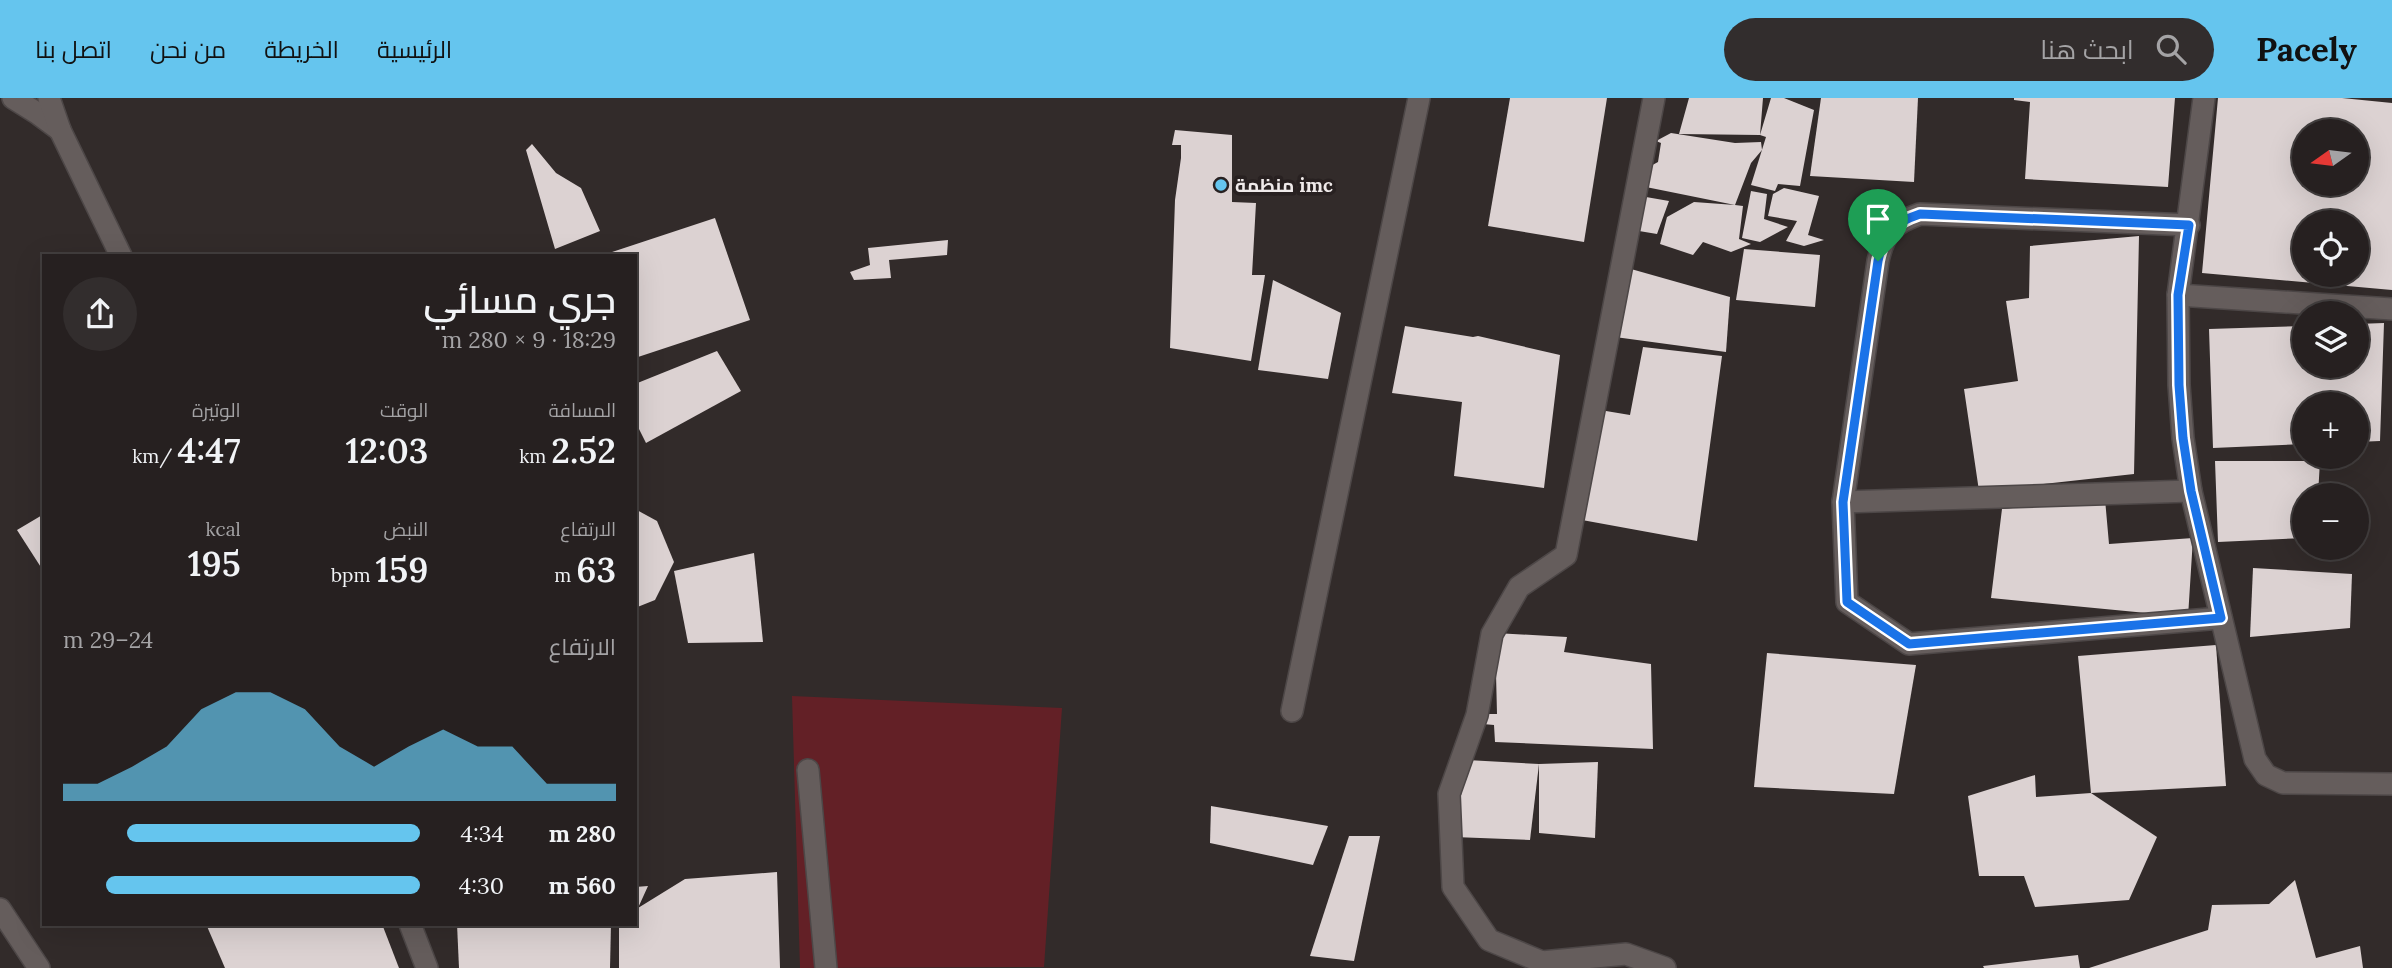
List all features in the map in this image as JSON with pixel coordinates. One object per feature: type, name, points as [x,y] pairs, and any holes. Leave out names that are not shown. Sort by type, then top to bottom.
[{"type":"street","points":[[13,98],[60,130]]},
{"type":"street","points":[[49,98],[60,130],[120,254]]},
{"type":"street","points":[[1292,711],[1419,98]]},
{"type":"street","points":[[1654,98],[1566,555],[1519,587],[1492,634],[1477,715],[1449,794],[1453,887],[1489,940],[1542,962],[1626,954],[1665,968]]},
{"type":"street","points":[[2204,98],[2178,295],[2179,385],[2183,438],[2191,491],[2255,759],[2266,775],[2283,783],[2392,784]]},
{"type":"street","points":[[2189,225],[1920,214],[1903,219],[1890,230],[1881,244],[1843,502],[1847,602],[1909,644],[2221,618]]},
{"type":"street","points":[[2178,295],[2392,309]]},
{"type":"street","points":[[1843,502],[2191,491]]},
{"type":"street","points":[[808,770],[826,968]]},
{"type":"street","points":[[0,909],[39,968]]},
{"type":"street","points":[[411,926],[427,968]]},
{"type":"shaded area","points":[[792,696],[1062,708],[1044,967],[800,968]]},
{"type":"building","points":[[1510,98],[1607,98],[1584,242],[1488,226]]},
{"type":"building","points":[[1689,98],[1763,98],[1760,135],[1679,134]]},
{"type":"building","points":[[1771,98],[1784,98],[1814,110],[1800,186],[1778,184],[1775,191],[1751,185],[1766,137],[1760,135]]},
{"type":"building","points":[[1821,98],[1918,98],[1914,182],[1810,176]]},
{"type":"building","points":[[2014,98],[2175,98],[2168,187],[2025,179],[2030,102]]},
{"type":"building","points":[[2218,98],[2342,98],[2392,103],[2392,290],[2358,287],[2369,287],[2369,210],[2292,210],[2292,281],[2202,273]]},
{"type":"building","points":[[1175,130],[1232,135],[1232,202],[1256,203],[1252,275],[1265,275],[1251,361],[1170,348],[1175,200],[1181,158],[1181,145],[1172,145]]},
{"type":"building","points":[[1671,133],[1735,143],[1761,142],[1762,150],[1751,163],[1735,205],[1641,186],[1645,169],[1658,162],[1661,143],[1656,141]]},
{"type":"building","points":[[532,144],[556,173],[581,188],[600,231],[555,249],[526,150]]},
{"type":"building","points":[[1784,188],[1819,196],[1808,235],[1824,240],[1804,246],[1786,241],[1797,221],[1768,216],[1773,194]]},
{"type":"building","points":[[1751,191],[1767,194],[1764,219],[1788,227],[1760,242],[1742,238]]},
{"type":"building","points":[[1646,197],[1669,201],[1657,234],[1639,231]]},
{"type":"building","points":[[1694,202],[1743,206],[1739,239],[1751,244],[1731,252],[1703,242],[1693,255],[1660,244],[1667,217]]},
{"type":"building","points":[[715,218],[750,320],[637,357],[637,254],[606,254]]},
{"type":"building","points":[[2139,236],[2134,474],[1979,491],[1964,389],[2018,381],[2006,301],[2029,298],[2030,246]]},
{"type":"building","points":[[948,240],[947,255],[889,260],[891,278],[854,280],[850,272],[870,265],[868,248]]},
{"type":"building","points":[[1744,249],[1820,255],[1815,307],[1736,300]]},
{"type":"building","points":[[1631,269],[1730,297],[1726,352],[1615,337]]},
{"type":"building","points":[[1273,280],[1341,313],[1328,379],[1258,370]]},
{"type":"building","points":[[2384,323],[2380,441],[2369,441],[2369,392],[2292,392],[2292,445],[2213,448],[2209,329],[2292,326],[2292,378],[2369,378],[2369,324]]},
{"type":"building","points":[[1405,326],[1478,336],[1560,355],[1544,488],[1454,476],[1462,402],[1392,393]]},
{"type":"building","points":[[1643,347],[1722,356],[1697,541],[1582,520],[1600,410],[1630,415]]},
{"type":"building","points":[[717,351],[741,391],[646,443],[637,425],[637,383]]},
{"type":"building","points":[[2215,461],[2292,461],[2292,469],[2320,469],[2319,483],[2292,483],[2292,539],[2218,542]]},
{"type":"building","points":[[2105,499],[2109,544],[2193,538],[2188,617],[1991,598],[2002,509]]},
{"type":"building","points":[[637,510],[657,521],[674,562],[655,600],[637,607]]},
{"type":"building","points":[[42,515],[42,569],[17,530]]},
{"type":"building","points":[[754,553],[763,642],[688,643],[674,571]]},
{"type":"building","points":[[2253,568],[2352,574],[2350,628],[2250,637]]},
{"type":"building","points":[[1495,633],[1567,637],[1564,652],[1651,664],[1653,749],[1495,742],[1494,725],[1483,724],[1483,714],[1497,714]]},
{"type":"building","points":[[2216,645],[2226,786],[2091,793],[2078,656]]},
{"type":"building","points":[[1767,653],[1916,665],[1894,794],[1754,787]]},
{"type":"building","points":[[1467,760],[1539,764],[1530,840],[1454,837]]},
{"type":"building","points":[[1598,762],[1595,838],[1539,833],[1539,764]]},
{"type":"building","points":[[2035,775],[2036,797],[2091,793],[2157,837],[2129,900],[2035,907],[2024,876],[1979,876],[1968,796]]},
{"type":"building","points":[[1211,806],[1328,826],[1313,865],[1210,843]]},
{"type":"building","points":[[1349,836],[1380,836],[1354,961],[1310,956]]},
{"type":"building","points":[[777,872],[780,968],[619,968],[619,926],[637,926],[637,887],[648,886],[638,908],[685,879]]},
{"type":"building","points":[[2295,880],[2316,958],[2360,946],[2363,968],[2089,968],[2208,930],[2212,905],[2269,904]]},
{"type":"building","points":[[207,926],[383,926],[399,968],[225,968]]},
{"type":"building","points":[[457,926],[611,926],[610,968],[459,968]]},
{"type":"building","points":[[2078,955],[2080,968],[1983,966]]},
{"type":"place","name":"منظمة imc","points":[[1221,185]]},
{"type":"route","points":[[1920,214],[2189,225],[2178,295],[2179,385],[2183,438],[2191,491],[2221,618],[1909,644],[1847,602],[1843,502],[1878,261],[1881,244],[1890,230],[1903,219],[1920,214]]}]
